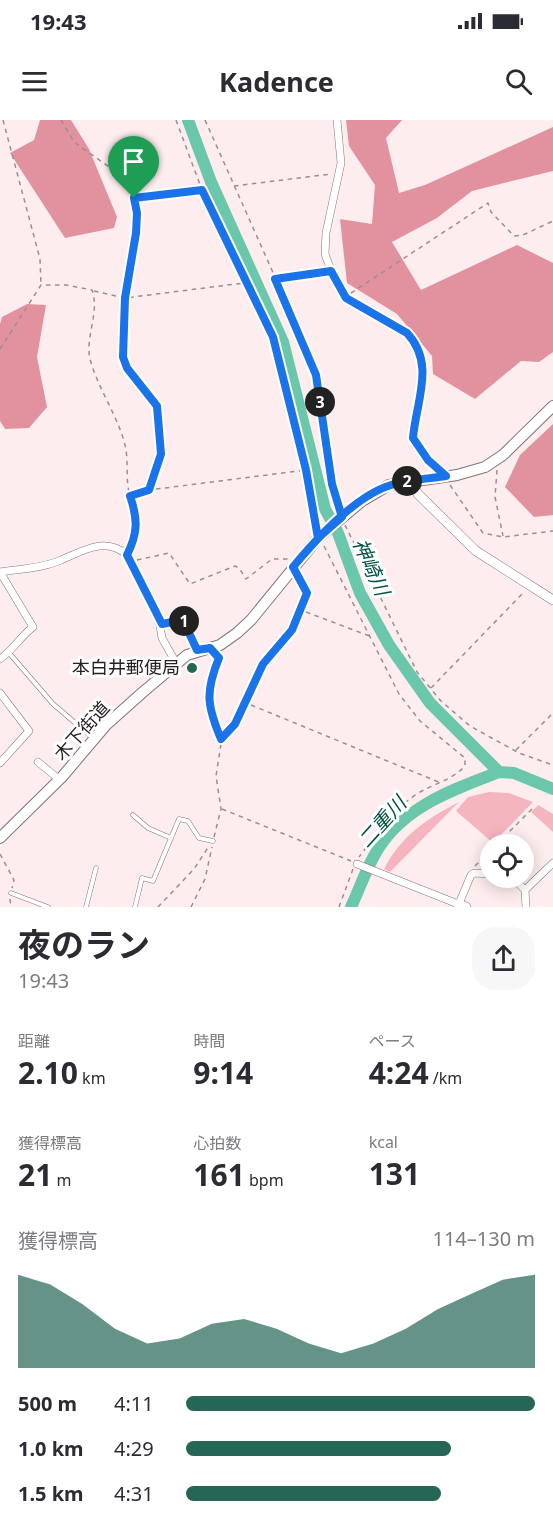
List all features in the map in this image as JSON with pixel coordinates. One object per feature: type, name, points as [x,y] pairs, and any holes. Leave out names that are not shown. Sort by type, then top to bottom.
[{"type":"main road","points":[[341,518],[380,489],[409,481],[476,471],[494,461],[553,406]]},
{"type":"main road","name":"木下街道","points":[[0,838],[60,780],[106,725],[176,663],[194,652],[228,641],[251,620],[295,564],[320,536],[341,518]]},
{"type":"street","points":[[337,120],[340,173],[325,245],[331,271],[346,298],[407,333],[419,348],[423,375],[413,438],[428,460],[446,476]]},
{"type":"street","points":[[409,481],[418,494],[476,552],[553,600]]},
{"type":"street","points":[[0,659],[10,654],[16,643],[33,627],[0,572],[62,560],[78,550],[100,546],[118,548],[128,558],[162,624],[162,638],[176,663]]},
{"type":"street","points":[[221,739],[235,724],[263,664],[292,630],[307,593],[295,564]]},
{"type":"street","points":[[0,693],[29,731],[3,760]]},
{"type":"street","points":[[0,750],[3,760]]},
{"type":"street","points":[[38,762],[60,780]]},
{"type":"street","points":[[526,907],[525,890],[553,863]]},
{"type":"street","points":[[356,864],[461,906],[471,875],[480,873]]},
{"type":"lane","points":[[162,624],[183,620],[191,635]]},
{"type":"lane","points":[[10,654],[53,704],[94,739]]},
{"type":"lane","points":[[133,815],[148,828],[171,838]]},
{"type":"lane","points":[[135,907],[142,878],[153,881],[179,819],[188,821],[199,838],[213,840]]},
{"type":"lane","points":[[86,907],[96,868]]},
{"type":"lane","points":[[11,892],[48,907]]},
{"type":"path","points":[[0,350],[41,285],[40,259],[3,120]]},
{"type":"path","points":[[61,120],[74,142],[112,169],[124,181],[134,198],[137,213],[136,233],[125,298],[123,357],[127,368],[157,406],[161,454],[149,490]]},
{"type":"path","points":[[176,120],[202,190],[273,337],[320,536],[399,694],[420,721],[465,758],[465,766],[456,776],[417,794],[391,815],[356,864],[339,907]]},
{"type":"path","points":[[205,120],[316,375],[332,484],[341,518],[417,672],[430,688],[470,726],[516,751],[553,765]]},
{"type":"path","points":[[233,186],[340,173]]},
{"type":"path","points":[[134,198],[202,190]]},
{"type":"path","points":[[346,298],[397,261],[488,203],[491,212],[514,236],[523,235],[553,221]]},
{"type":"path","points":[[275,279],[331,271]]},
{"type":"path","points":[[41,285],[66,285],[125,298],[245,282]]},
{"type":"path","points":[[93,290],[94,310],[89,356],[103,398],[124,444],[130,496],[136,514],[137,531],[128,558],[169,553],[190,584],[235,566],[246,579],[272,559],[284,558],[295,564]]},
{"type":"path","points":[[494,461],[498,478],[495,497],[503,537]]},
{"type":"path","points":[[130,496],[149,490],[306,470]]},
{"type":"path","points":[[446,476],[458,500],[483,533],[503,537],[553,531]]},
{"type":"path","points":[[430,688],[529,587]]},
{"type":"path","points":[[300,610],[372,637]]},
{"type":"path","points":[[191,907],[212,859],[213,840],[221,809],[216,776],[221,739],[208,702],[211,679],[219,658],[210,648]]},
{"type":"path","points":[[245,703],[441,783]]},
{"type":"path","points":[[516,751],[553,712]]},
{"type":"path","points":[[507,834],[535,806]]},
{"type":"path","points":[[221,809],[356,864]]},
{"type":"path","points":[[158,907],[194,869],[213,840]]},
{"type":"path","points":[[0,854],[14,880],[11,907]]},
{"type":"path","points":[[471,875],[474,867],[480,861]]},
{"type":"shaded area","points":[[40,120],[71,120],[89,149],[117,217],[114,228],[65,238],[10,153],[34,140]]},
{"type":"shaded area","points":[[346,120],[402,120],[386,138],[399,193],[425,185],[553,127],[553,171],[472,191],[437,218],[392,242],[421,290],[517,245],[553,263],[553,352],[539,362],[521,361],[475,399],[433,374],[432,356],[397,314],[347,283],[340,219],[372,224],[375,185],[349,146]]},
{"type":"shaded area","points":[[27,304],[46,305],[37,357],[47,407],[29,428],[5,429],[0,421],[0,324],[2,317]]},
{"type":"shaded area","points":[[553,424],[553,515],[534,517],[505,487],[520,455]]},
{"type":"shaded area","points":[[489,792],[509,793],[533,802],[502,834],[483,834],[456,811],[468,797]]},
{"type":"shaded area","points":[[459,802],[390,872],[384,869],[398,847],[416,829]]},
{"type":"shaded area","points":[[538,805],[553,814],[553,832],[531,812]]},
{"type":"waterway","name":"神崎川","points":[[188,120],[211,182],[283,342],[325,509],[338,533],[360,593],[389,645],[430,703],[499,772],[514,773],[553,789]]},
{"type":"waterway","name":"二重川","points":[[351,907],[374,856],[397,825],[412,813],[445,794],[499,772]]},
{"type":"place","name":"本白井郵便局","points":[[192,668]]},
{"type":"route","points":[[134,198],[137,213],[136,233],[125,298],[123,357],[127,368],[157,406],[161,454],[149,490],[130,496],[136,514],[137,531],[127,555],[162,624],[183,620],[197,650],[210,648],[219,658],[211,679],[208,702],[221,739],[235,724],[252,683],[263,664],[292,630],[307,593],[293,567],[322,534],[370,495],[390,485],[446,476],[428,460],[413,438],[423,375],[422,357],[413,339],[407,333],[346,298],[340,291],[331,271],[275,279],[312,360],[327,458],[342,517],[322,534],[318,538],[306,470],[273,337],[202,190],[134,198]]}]
